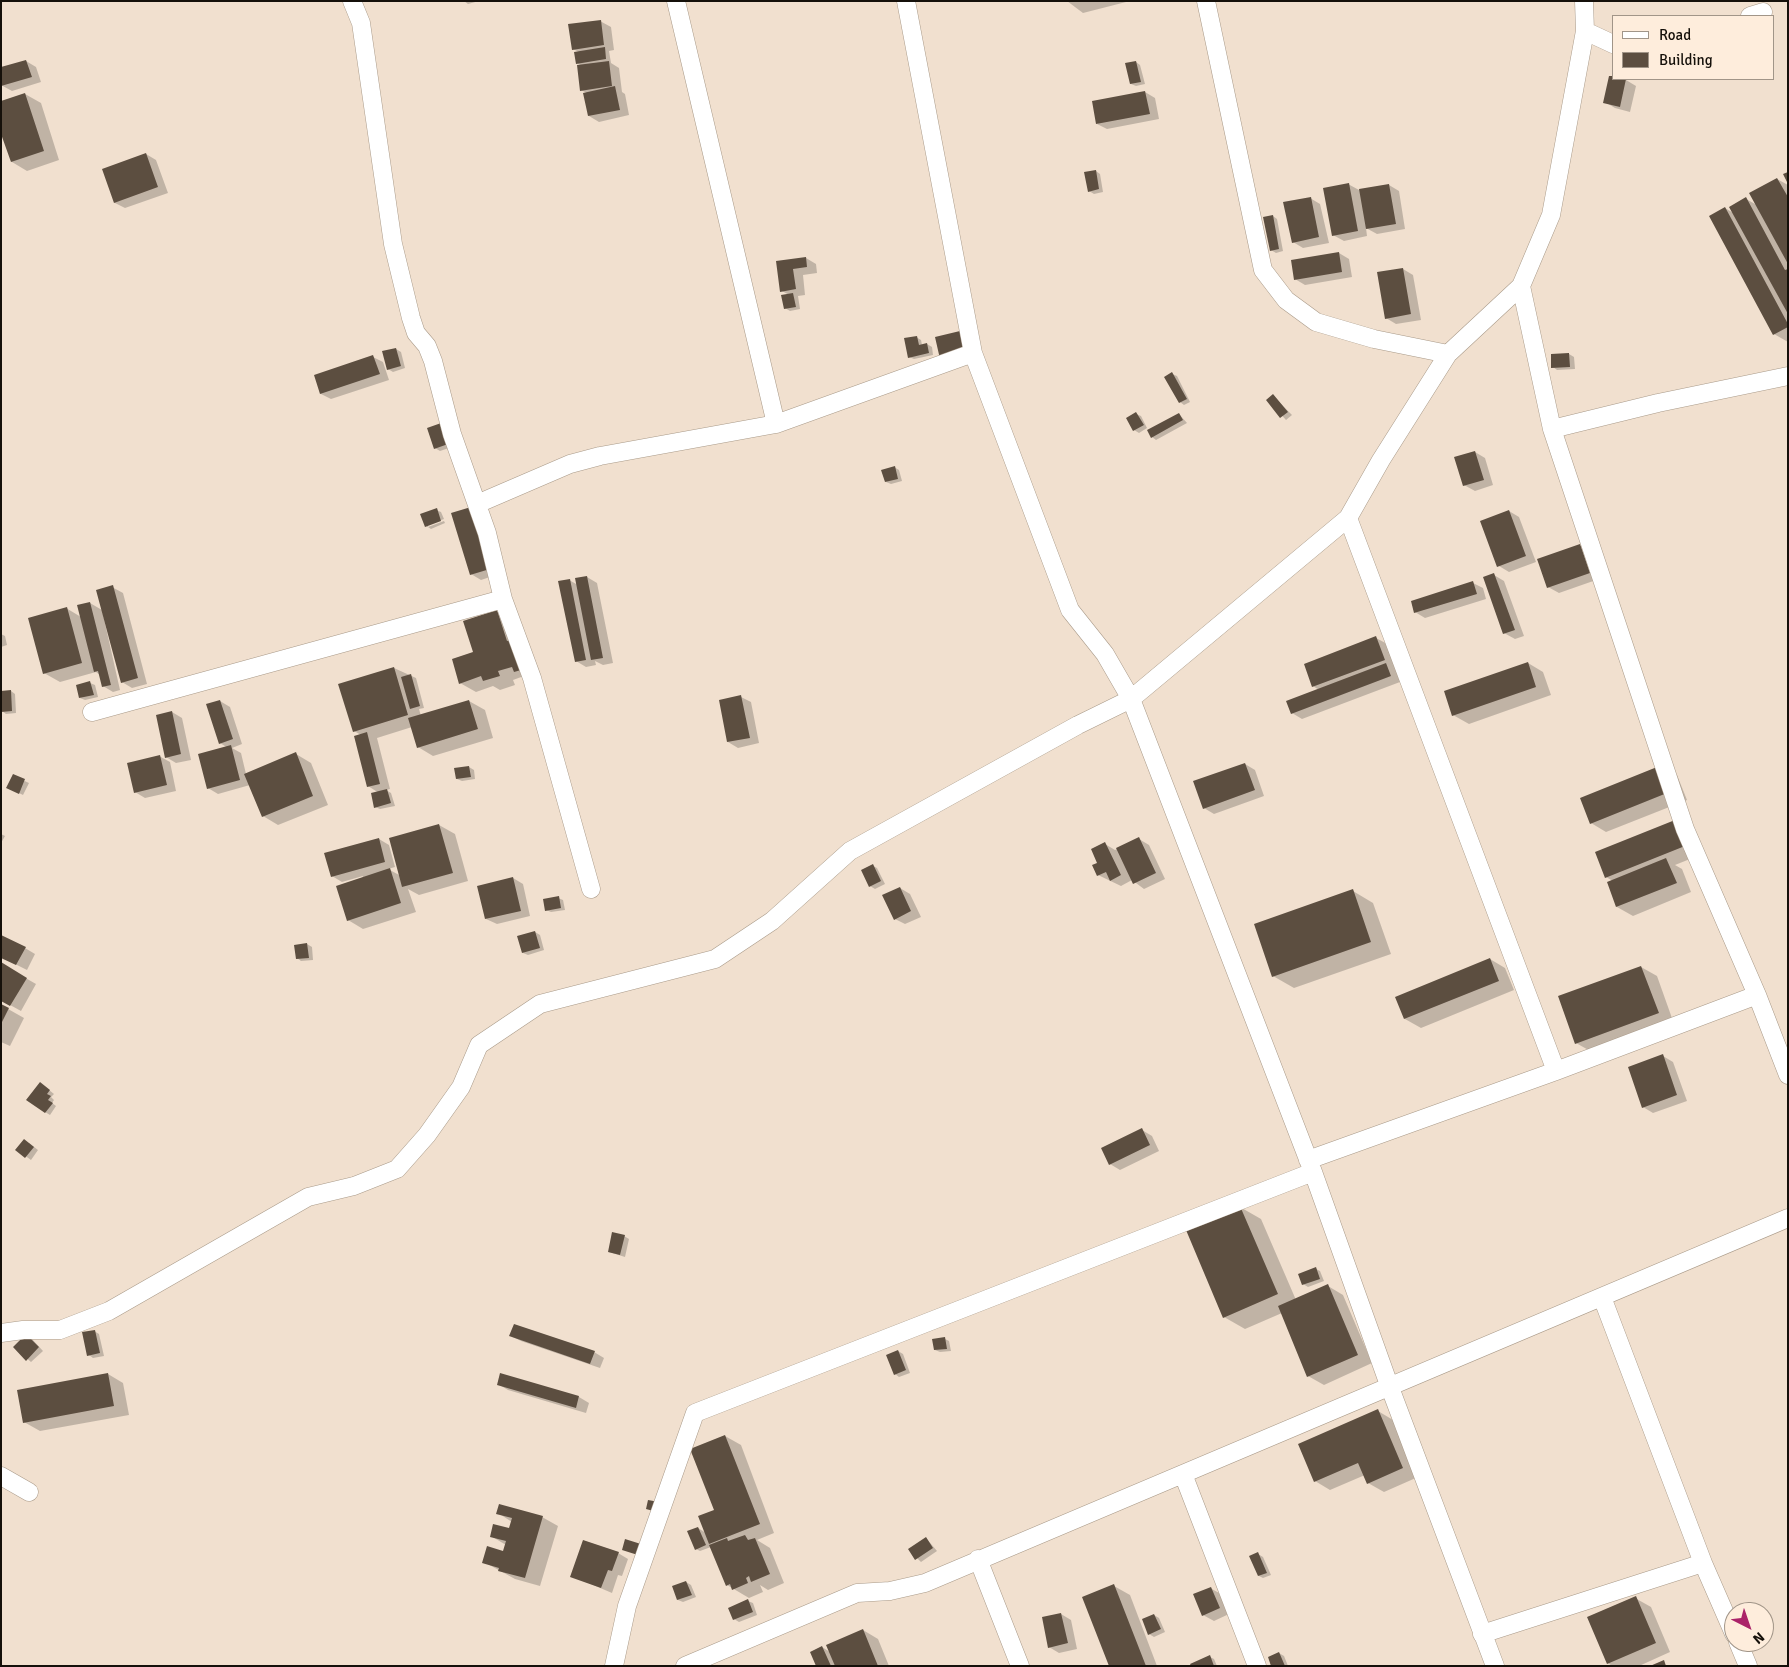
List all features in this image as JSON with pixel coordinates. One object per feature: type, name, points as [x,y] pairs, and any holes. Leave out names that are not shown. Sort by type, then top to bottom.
[{"type":"street","points":[[352,1],[361,23],[394,244],[411,318],[416,332],[427,346],[433,362],[452,434],[494,556],[503,599],[532,678],[591,888]]},
{"type":"street","points":[[676,1],[776,424]]},
{"type":"street","points":[[906,1],[973,353],[1070,610],[1105,654],[1132,698],[1310,1166],[1389,1386],[1495,1666]]},
{"type":"street","points":[[1206,1],[1263,270],[1286,300],[1316,322],[1374,339],[1448,354]]},
{"type":"street","points":[[1,1333],[23,1330],[60,1330],[109,1311],[308,1197],[354,1186],[397,1170],[426,1135],[460,1087],[480,1045],[540,1004],[715,959],[772,921],[850,851],[1078,725],[1132,698],[1348,518],[1381,460],[1448,354],[1521,286],[1552,215],[1585,31],[1584,1]]},
{"type":"street","points":[[1585,31],[1612,44]]},
{"type":"street","points":[[1521,286],[1552,429],[1685,830],[1757,995],[1788,1075]]},
{"type":"street","points":[[477,504],[570,464],[600,456],[776,424],[973,353]]},
{"type":"street","points":[[1552,429],[1658,403],[1788,376]]},
{"type":"street","points":[[1348,518],[1556,1071]]},
{"type":"street","points":[[92,712],[503,599]]},
{"type":"street","points":[[614,1666],[627,1606],[695,1412],[1310,1166],[1757,995]]},
{"type":"street","points":[[685,1666],[857,1593],[890,1591],[926,1583],[978,1559],[1788,1218]]},
{"type":"street","points":[[1602,1297],[1703,1563],[1724,1611]]},
{"type":"street","points":[[1183,1474],[1257,1666]]},
{"type":"street","points":[[1,1476],[29,1492]]},
{"type":"street","points":[[978,1559],[1020,1666]]},
{"type":"street","points":[[1482,1634],[1703,1563]]},
{"type":"street","points":[[1742,1652],[1748,1666]]},
{"type":"building","points":[[601,20],[604,45],[572,50],[568,24]]},
{"type":"building","points":[[605,47],[606,59],[576,64],[574,52]]},
{"type":"building","points":[[26,60],[32,77],[1,86],[1,67]]},
{"type":"building","points":[[609,61],[612,86],[580,91],[577,65]]},
{"type":"building","points":[[1136,61],[1141,82],[1130,84],[1125,63]]},
{"type":"building","points":[[1609,76],[1612,76],[1612,80],[1626,80],[1620,107],[1603,103]]},
{"type":"building","points":[[615,86],[620,110],[588,116],[583,93]]},
{"type":"building","points":[[1145,91],[1150,114],[1096,124],[1092,101]]},
{"type":"building","points":[[25,93],[44,151],[11,162],[1,134],[1,101]]},
{"type":"building","points":[[146,153],[158,187],[114,203],[102,169]]},
{"type":"building","points":[[1096,170],[1099,189],[1088,192],[1084,172]]},
{"type":"building","points":[[1788,172],[1788,184],[1783,174]]},
{"type":"building","points":[[1777,178],[1788,197],[1788,264],[1749,193]]},
{"type":"building","points":[[1349,183],[1358,231],[1332,236],[1323,188]]},
{"type":"building","points":[[1389,184],[1396,224],[1366,229],[1359,189]]},
{"type":"building","points":[[1311,197],[1319,237],[1292,243],[1283,202]]},
{"type":"building","points":[[1746,197],[1785,270],[1788,269],[1788,314],[1729,207]]},
{"type":"building","points":[[1725,207],[1788,324],[1788,327],[1773,335],[1709,216]]},
{"type":"building","points":[[1273,215],[1279,249],[1270,251],[1263,217]]},
{"type":"building","points":[[1339,252],[1342,272],[1294,280],[1291,260]]},
{"type":"building","points":[[806,257],[807,267],[793,269],[796,289],[780,292],[776,261]]},
{"type":"building","points":[[1403,268],[1411,314],[1385,319],[1377,272]]},
{"type":"building","points":[[793,293],[796,307],[784,309],[781,295]]},
{"type":"building","points":[[960,331],[965,353],[940,359],[935,337]]},
{"type":"building","points":[[917,336],[919,345],[927,343],[929,353],[908,358],[904,338]]},
{"type":"building","points":[[396,348],[401,366],[387,370],[382,351]]},
{"type":"building","points":[[1569,353],[1570,367],[1551,368],[1551,354]]},
{"type":"building","points":[[373,355],[380,374],[320,394],[314,375]]},
{"type":"building","points":[[1172,372],[1187,399],[1179,403],[1164,377]]},
{"type":"building","points":[[1273,394],[1288,412],[1280,418],[1266,400]]},
{"type":"building","points":[[1136,412],[1144,425],[1133,431],[1126,418]]},
{"type":"building","points":[[1179,413],[1183,420],[1151,438],[1147,430]]},
{"type":"building","points":[[444,422],[451,443],[434,449],[427,428]]},
{"type":"building","points":[[1475,451],[1484,480],[1463,486],[1454,457]]},
{"type":"building","points":[[895,466],[898,479],[885,482],[881,470]]},
{"type":"building","points":[[471,507],[490,569],[470,575],[451,513]]},
{"type":"building","points":[[437,508],[441,521],[425,527],[420,514]]},
{"type":"building","points":[[1509,510],[1526,556],[1497,567],[1480,521]]},
{"type":"building","points":[[1580,544],[1590,573],[1547,588],[1537,559]]},
{"type":"building","points":[[1494,573],[1515,630],[1503,634],[1483,577]]},
{"type":"building","points":[[587,576],[603,658],[591,660],[575,578]]},
{"type":"building","points":[[570,579],[586,660],[575,662],[558,581]]},
{"type":"building","points":[[1473,581],[1477,594],[1414,613],[1411,601]]},
{"type":"building","points":[[113,585],[138,678],[121,683],[96,590]]},
{"type":"building","points":[[90,602],[111,685],[102,687],[98,671],[94,672],[77,605]]},
{"type":"building","points":[[67,607],[82,663],[43,674],[28,618]]},
{"type":"building","points":[[497,610],[507,641],[511,640],[521,670],[514,672],[512,667],[498,671],[500,676],[483,681],[481,676],[459,684],[452,659],[473,652],[463,621]]},
{"type":"building","points":[[1376,636],[1385,660],[1312,687],[1304,664]]},
{"type":"building","points":[[1528,662],[1536,687],[1452,716],[1444,691]]},
{"type":"building","points":[[1386,663],[1391,676],[1291,714],[1286,701]]},
{"type":"building","points":[[394,667],[408,715],[353,732],[338,684]]},
{"type":"building","points":[[411,674],[420,706],[410,709],[401,677]]},
{"type":"building","points":[[90,681],[94,695],[79,698],[76,685]]},
{"type":"building","points":[[11,690],[12,711],[1,712],[1,691]]},
{"type":"building","points":[[741,695],[750,738],[727,742],[719,700]]},
{"type":"building","points":[[220,700],[233,739],[219,744],[206,704]]},
{"type":"building","points":[[469,700],[478,729],[417,748],[408,718]]},
{"type":"building","points":[[172,711],[181,754],[165,758],[156,715]]},
{"type":"building","points":[[367,732],[380,784],[367,787],[354,736]]},
{"type":"building","points":[[231,745],[240,780],[207,789],[198,754]]},
{"type":"building","points":[[296,752],[313,796],[262,817],[244,774]]},
{"type":"building","points":[[160,755],[167,785],[134,793],[127,763]]},
{"type":"building","points":[[1245,763],[1255,790],[1203,809],[1193,781]]},
{"type":"building","points":[[1662,765],[1672,791],[1590,824],[1580,798]]},
{"type":"building","points":[[469,766],[471,777],[456,779],[454,768]]},
{"type":"building","points":[[13,774],[25,779],[19,794],[6,788]]},
{"type":"building","points":[[387,789],[391,803],[374,808],[371,793]]},
{"type":"building","points":[[1675,820],[1685,846],[1605,878],[1595,852]]},
{"type":"building","points":[[439,824],[453,873],[402,887],[389,838]]},
{"type":"building","points":[[1139,837],[1156,873],[1133,884],[1116,848]]},
{"type":"building","points":[[379,838],[385,862],[331,877],[324,853]]},
{"type":"building","points":[[1105,842],[1121,875],[1110,881],[1106,872],[1097,876],[1092,865],[1097,863],[1091,849]]},
{"type":"building","points":[[1666,858],[1677,883],[1616,907],[1607,882]]},
{"type":"building","points":[[873,864],[881,881],[869,887],[861,870]]},
{"type":"building","points":[[390,868],[401,903],[347,921],[336,886]]},
{"type":"building","points":[[513,877],[521,911],[485,919],[477,886]]},
{"type":"building","points":[[900,887],[911,911],[894,920],[882,895]]},
{"type":"building","points":[[1353,889],[1371,942],[1272,977],[1254,924]]},
{"type":"building","points":[[559,896],[561,908],[545,911],[543,899]]},
{"type":"building","points":[[535,931],[540,948],[522,953],[517,936]]},
{"type":"building","points":[[1,935],[26,947],[16,965],[1,958]]},
{"type":"building","points":[[307,943],[309,958],[296,959],[294,945]]},
{"type":"building","points":[[1490,958],[1499,981],[1404,1019],[1395,997]]},
{"type":"building","points":[[1,962],[27,978],[10,1006],[1,1001]]},
{"type":"building","points":[[1641,966],[1659,1013],[1575,1044],[1558,996]]},
{"type":"building","points":[[1,1004],[9,1008],[1,1024]]},
{"type":"building","points":[[1663,1054],[1677,1095],[1642,1108],[1628,1067]]},
{"type":"building","points":[[40,1082],[50,1090],[47,1094],[51,1096],[48,1100],[53,1103],[45,1113],[26,1100]]},
{"type":"building","points":[[1142,1128],[1150,1145],[1109,1165],[1101,1148]]},
{"type":"building","points":[[24,1139],[34,1147],[25,1158],[15,1150]]},
{"type":"building","points":[[1240,1206],[1278,1294],[1223,1318],[1186,1230]]},
{"type":"building","points":[[612,1232],[625,1235],[620,1255],[608,1252]]},
{"type":"building","points":[[1316,1267],[1320,1279],[1302,1285],[1298,1274]]},
{"type":"building","points":[[1328,1284],[1358,1355],[1307,1377],[1278,1306]]},
{"type":"building","points":[[514,1324],[595,1351],[590,1364],[509,1336]]},
{"type":"building","points":[[95,1330],[100,1353],[87,1356],[82,1332]]},
{"type":"building","points":[[26,1334],[39,1347],[26,1361],[13,1347]]},
{"type":"building","points":[[945,1337],[947,1349],[934,1350],[932,1339]]},
{"type":"building","points":[[898,1350],[906,1370],[894,1375],[886,1355]]},
{"type":"building","points":[[108,1373],[114,1406],[23,1423],[17,1390]]},
{"type":"building","points":[[500,1373],[579,1396],[576,1408],[497,1385]]},
{"type":"building","points":[[1378,1409],[1403,1468],[1367,1484],[1358,1463],[1314,1482],[1298,1444]]},
{"type":"building","points":[[725,1435],[760,1524],[709,1544],[698,1516],[714,1510],[690,1449]]},
{"type":"building","points":[[648,1500],[659,1502],[657,1512],[646,1509]]},
{"type":"building","points":[[499,1504],[543,1516],[525,1578],[498,1571],[499,1568],[482,1563],[487,1546],[503,1551],[506,1541],[490,1537],[493,1524],[509,1528],[512,1518],[496,1514]]},
{"type":"building","points":[[698,1527],[706,1545],[695,1550],[687,1531]]},
{"type":"building","points":[[745,1535],[748,1540],[755,1538],[770,1574],[751,1582],[749,1576],[746,1578],[748,1583],[732,1590],[730,1584],[726,1586],[709,1545],[727,1538],[728,1541]]},
{"type":"building","points":[[926,1537],[933,1548],[915,1560],[908,1549]]},
{"type":"building","points":[[625,1539],[644,1545],[641,1556],[622,1550]]},
{"type":"building","points":[[583,1540],[619,1552],[612,1571],[608,1570],[601,1588],[570,1577]]},
{"type":"building","points":[[1258,1552],[1267,1573],[1258,1576],[1249,1556]]},
{"type":"building","points":[[686,1581],[692,1595],[677,1600],[672,1586]]},
{"type":"building","points":[[1114,1584],[1146,1666],[1109,1666],[1082,1597]]},
{"type":"building","points":[[1211,1587],[1220,1608],[1202,1616],[1193,1594]]},
{"type":"building","points":[[1636,1596],[1656,1643],[1607,1664],[1587,1617]]},
{"type":"building","points":[[748,1599],[753,1612],[733,1620],[728,1608]]},
{"type":"building","points":[[1061,1613],[1068,1643],[1048,1648],[1042,1617]]},
{"type":"building","points":[[1154,1614],[1161,1629],[1148,1635],[1142,1619]]},
{"type":"building","points":[[863,1629],[878,1666],[835,1666],[826,1645]]},
{"type":"building","points":[[822,1646],[831,1666],[816,1666],[810,1652]]},
{"type":"building","points":[[1279,1652],[1285,1666],[1271,1666],[1268,1657]]},
{"type":"building","points":[[1210,1655],[1214,1666],[1191,1666],[1190,1664]]},
{"type":"building","points":[[1664,1660],[1666,1666],[1650,1666]]}]
